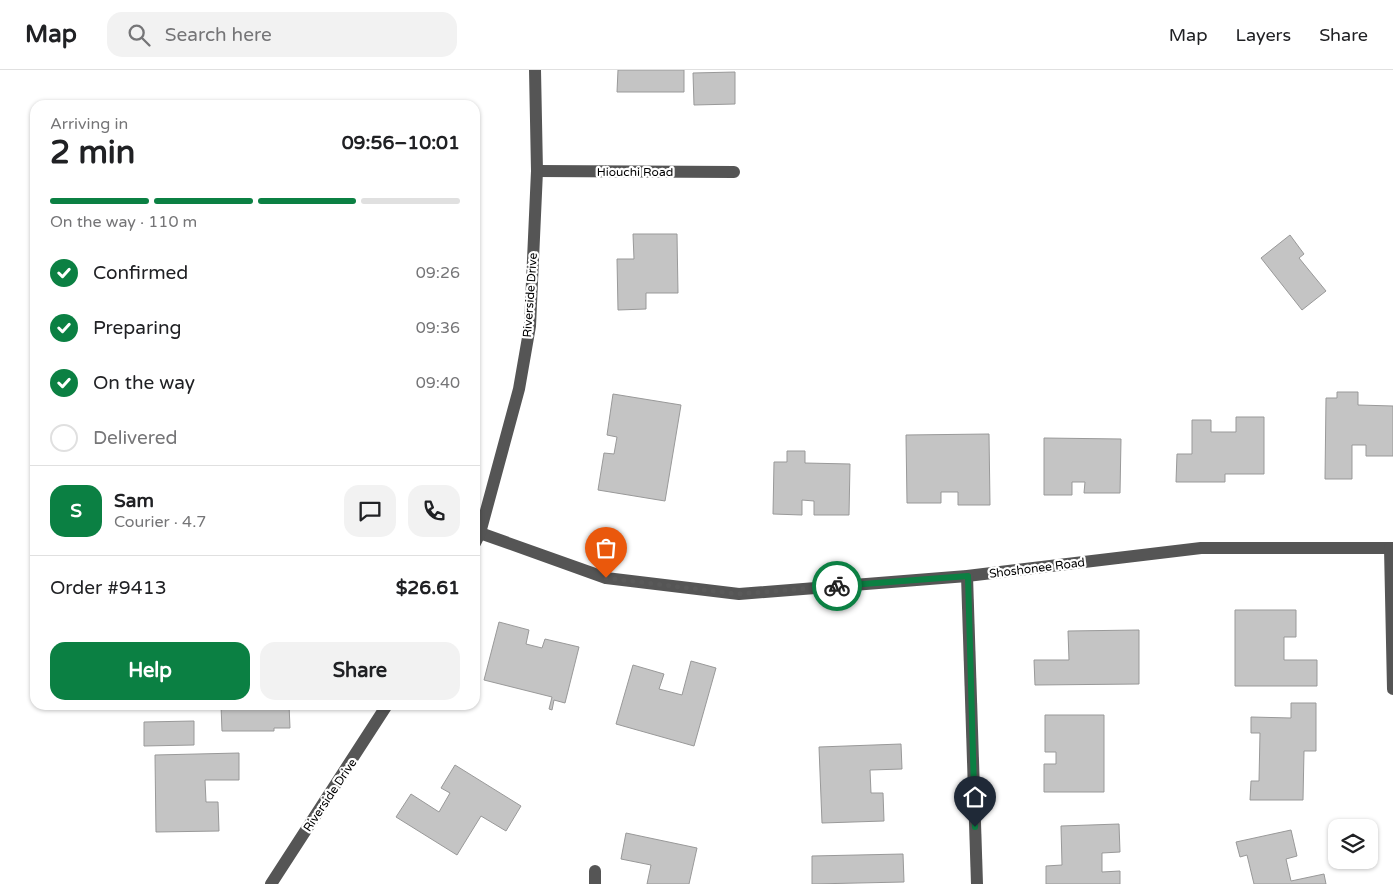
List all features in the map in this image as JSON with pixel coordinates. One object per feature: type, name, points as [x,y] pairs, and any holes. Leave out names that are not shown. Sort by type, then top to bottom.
[{"type":"street","name":"Riverside Drive","points":[[480,531],[519,389],[530,326],[536,172],[535,70]]},
{"type":"street","name":"Hiouchi Road","points":[[536,172],[734,172]]},
{"type":"street","name":"Shoshonee Road","points":[[480,539],[606,578],[738,594],[968,576],[1201,548],[1391,548]]},
{"type":"street","points":[[1391,548],[1393,689]]},
{"type":"street","points":[[968,576],[977,884]]},
{"type":"street","name":"Riverside Drive","points":[[271,884],[383,710]]},
{"type":"building","points":[[618,70],[684,70],[684,92],[617,92]]},
{"type":"building","points":[[735,72],[735,104],[694,105],[693,73]]},
{"type":"building","points":[[633,234],[677,234],[678,293],[646,293],[646,309],[618,310],[617,259],[634,259]]},
{"type":"building","points":[[1290,235],[1304,254],[1299,258],[1326,291],[1302,310],[1261,258]]},
{"type":"building","points":[[1337,392],[1358,392],[1358,405],[1393,406],[1393,456],[1366,456],[1366,445],[1352,445],[1352,479],[1325,479],[1326,398],[1337,398]]},
{"type":"building","points":[[613,394],[681,405],[665,501],[598,490],[604,453],[614,454],[617,437],[607,435]]},
{"type":"building","points":[[1236,417],[1264,417],[1264,474],[1225,474],[1225,482],[1176,482],[1177,454],[1192,454],[1192,420],[1211,420],[1211,432],[1236,432]]},
{"type":"building","points":[[989,434],[990,505],[958,505],[958,492],[941,492],[941,503],[907,503],[906,435]]},
{"type":"building","points":[[1044,438],[1121,439],[1120,493],[1084,493],[1085,482],[1072,482],[1072,495],[1044,495]]},
{"type":"building","points":[[787,451],[805,451],[805,463],[850,464],[849,515],[814,515],[814,501],[802,500],[802,515],[773,514],[774,462],[787,462]]},
{"type":"building","points":[[1235,610],[1296,610],[1296,637],[1284,637],[1284,660],[1317,660],[1317,686],[1235,686]]},
{"type":"building","points":[[499,622],[529,630],[526,644],[542,648],[545,639],[579,647],[565,703],[554,700],[552,710],[549,709],[552,697],[484,680]]},
{"type":"building","points":[[1139,630],[1139,684],[1035,685],[1034,660],[1069,660],[1068,631]]},
{"type":"building","points":[[691,661],[716,668],[694,746],[616,724],[633,665],[664,674],[659,689],[682,695]]},
{"type":"building","points":[[1291,703],[1316,703],[1316,751],[1304,751],[1303,800],[1250,800],[1251,781],[1259,781],[1260,733],[1251,733],[1251,717],[1291,718]]},
{"type":"building","points":[[221,710],[289,710],[290,728],[274,728],[274,731],[222,731]]},
{"type":"building","points":[[1045,715],[1104,715],[1104,792],[1044,792],[1044,764],[1056,764],[1056,752],[1045,752]]},
{"type":"building","points":[[194,721],[194,745],[144,746],[144,722]]},
{"type":"building","points":[[901,744],[902,769],[870,770],[871,793],[883,793],[884,821],[822,823],[819,747]]},
{"type":"building","points":[[239,753],[239,780],[205,780],[206,802],[218,802],[219,831],[156,832],[155,755]]},
{"type":"building","points":[[455,765],[521,806],[506,831],[481,816],[457,855],[396,817],[411,794],[439,812],[450,793],[441,788]]},
{"type":"building","points":[[1119,824],[1120,852],[1102,853],[1102,872],[1120,871],[1120,884],[1046,884],[1046,866],[1062,865],[1061,826]]},
{"type":"building","points":[[1291,830],[1297,856],[1286,859],[1291,881],[1324,874],[1326,884],[1254,884],[1247,855],[1240,857],[1236,842]]},
{"type":"building","points":[[626,833],[697,848],[689,884],[647,884],[651,865],[621,859]]},
{"type":"building","points":[[903,854],[904,882],[812,884],[812,856]]},
{"type":"way so far","points":[[606,578],[738,594],[837,586]]},
{"type":"route","points":[[837,586],[968,576],[975,827]]}]
